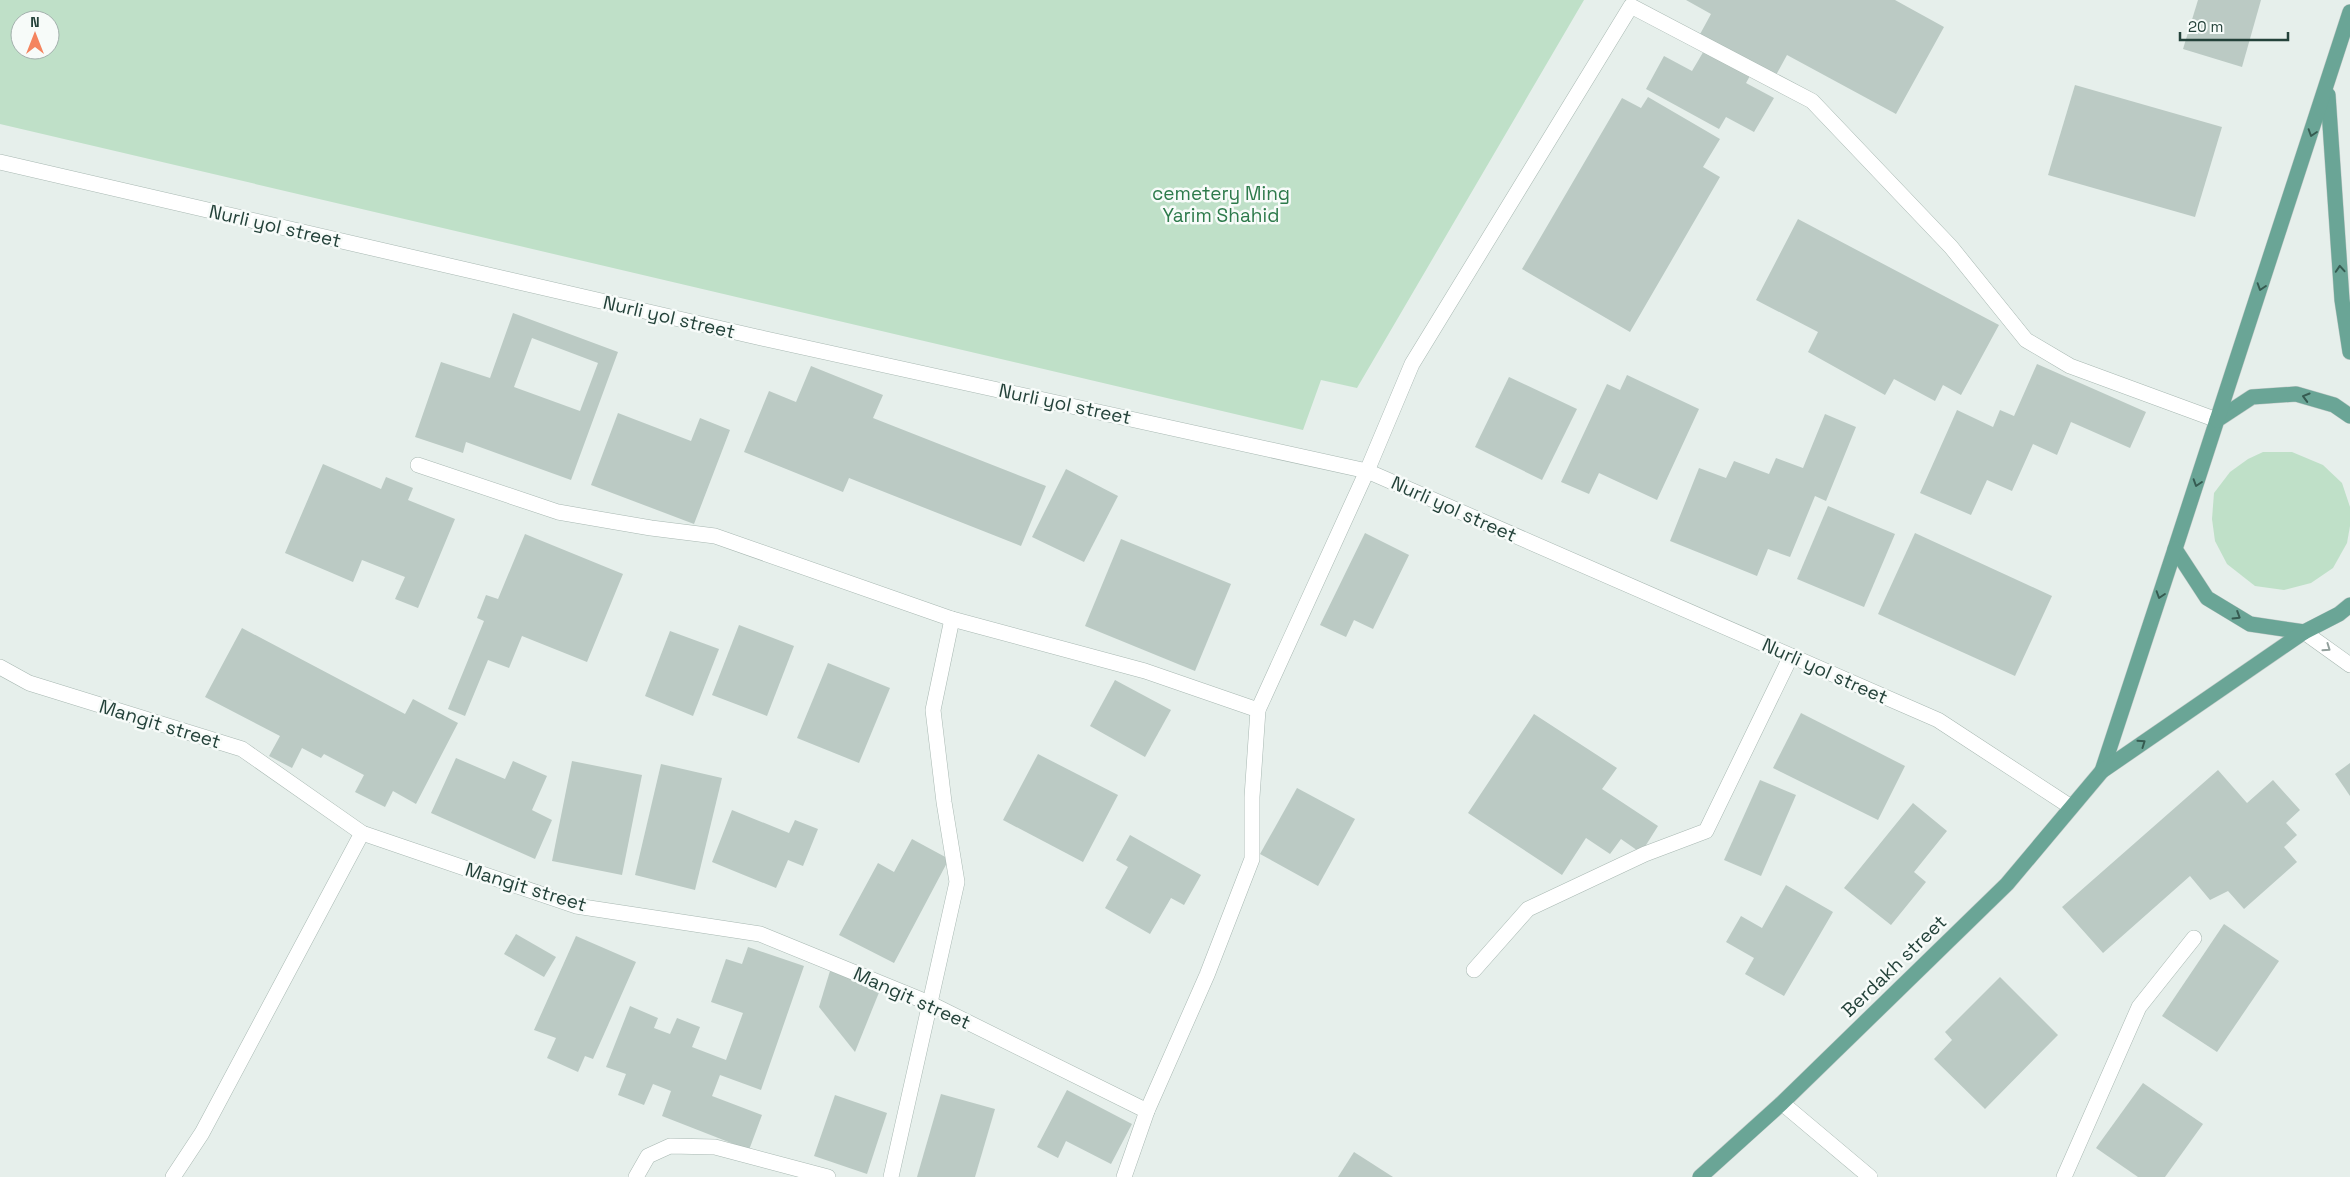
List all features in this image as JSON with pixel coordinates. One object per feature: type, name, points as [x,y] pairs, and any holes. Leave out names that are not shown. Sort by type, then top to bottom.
[{"type":"main road","points":[[2102,771],[2350,12]]},
{"type":"main road","points":[[2327,86],[2350,352]]},
{"type":"main road","points":[[2217,420],[2252,397],[2296,394],[2334,404],[2350,416]]},
{"type":"main road","points":[[2176,549],[2207,598],[2250,624],[2304,632]]},
{"type":"main road","points":[[2102,771],[2304,632],[2339,614],[2350,605]]},
{"type":"main road","name":"Berdakh street","points":[[1700,1177],[1782,1103],[2007,884],[2102,771]]},
{"type":"street","points":[[1124,1177],[1147,1111],[1207,975],[1252,859],[1252,796],[1258,710],[1367,471],[1412,364],[1631,6],[1812,101],[1951,247],[2026,340],[2070,366],[2217,420]]},
{"type":"street","name":"Nurli yol street","points":[[0,162],[757,337],[1367,471],[1938,720],[2071,807]]},
{"type":"street","points":[[418,465],[558,512],[651,528],[715,536],[952,619],[1146,672],[1258,710]]},
{"type":"street","points":[[891,1177],[956,882],[933,710],[952,619]]},
{"type":"street","points":[[2304,632],[2350,665]]},
{"type":"street","points":[[1474,970],[1528,909],[1645,854],[1706,831],[1791,656]]},
{"type":"street","name":"Mangit street","points":[[0,667],[29,683],[242,750],[362,834],[576,906],[760,934],[930,1003],[1147,1111]]},
{"type":"street","points":[[173,1177],[202,1133],[362,834]]},
{"type":"street","points":[[2064,1177],[2139,1007],[2194,938]]},
{"type":"street","points":[[1782,1103],[1870,1177]]},
{"type":"street","points":[[636,1177],[648,1156],[670,1146],[715,1147],[828,1177]]},
{"type":"green space","name":"cemetery Ming Yarim Shahid","points":[[0,0],[1584,0],[1357,388],[1321,380],[1303,430],[0,124]]},
{"type":"green space","points":[[2263,452],[2292,452],[2323,465],[2342,483],[2350,507],[2350,526],[2347,543],[2333,568],[2311,583],[2284,590],[2255,586],[2227,564],[2215,541],[2212,519],[2214,493],[2230,472],[2248,459]]},
{"type":"building","points":[[1686,0],[1895,0],[1944,27],[1896,114],[1787,55],[1775,77],[1699,36],[1711,14]]},
{"type":"building","points":[[2198,0],[2261,0],[2242,67],[2183,49]]},
{"type":"building","points":[[1705,49],[1751,74],[1746,83],[1774,98],[1754,132],[1726,117],[1719,129],[1646,89],[1664,56],[1692,71]]},
{"type":"building","points":[[2075,85],[2222,127],[2195,217],[2048,175]]},
{"type":"building","points":[[1648,97],[1720,139],[1703,167],[1720,177],[1630,332],[1522,269],[1622,98],[1641,108]]},
{"type":"building","points":[[1798,219],[1999,325],[1961,395],[1943,385],[1935,401],[1894,379],[1885,395],[1808,352],[1818,332],[1756,300]]},
{"type":"building","points":[[513,313],[618,352],[571,480],[466,442],[463,453],[415,437],[441,362],[490,378]],"holes":[[[532,338],[598,363],[580,411],[514,387]]]},
{"type":"building","points":[[2037,364],[2146,412],[2130,448],[2071,422],[2057,455],[2033,444],[2012,491],[1987,480],[1971,515],[1920,493],[1957,410],[1993,427],[2000,410],[2014,416]]},
{"type":"building","points":[[811,366],[883,395],[873,418],[1046,486],[1021,546],[849,478],[843,492],[744,452],[769,391],[796,402]]},
{"type":"building","points":[[1627,375],[1699,409],[1657,500],[1599,473],[1589,494],[1561,482],[1607,384],[1620,390]]},
{"type":"building","points":[[1509,377],[1577,409],[1542,480],[1475,447]]},
{"type":"building","points":[[618,413],[691,441],[700,418],[730,430],[694,524],[591,485]]},
{"type":"building","points":[[1825,414],[1856,427],[1826,501],[1815,496],[1790,557],[1768,549],[1757,576],[1670,541],[1699,468],[1726,478],[1734,461],[1769,474],[1776,458],[1803,468]]},
{"type":"building","points":[[323,464],[381,489],[386,477],[413,488],[408,500],[455,519],[418,608],[395,599],[405,577],[362,560],[353,582],[285,553]]},
{"type":"building","points":[[1066,469],[1118,496],[1084,562],[1032,537]]},
{"type":"building","points":[[1828,506],[1895,534],[1864,607],[1797,579]]},
{"type":"building","points":[[1365,533],[1409,555],[1373,629],[1354,620],[1346,637],[1320,625]]},
{"type":"building","points":[[1915,533],[2052,596],[2015,676],[1878,614]]},
{"type":"building","points":[[525,534],[623,574],[587,662],[522,636],[509,668],[488,660],[465,716],[448,709],[484,621],[477,618],[486,595],[498,599]]},
{"type":"building","points":[[1121,539],[1231,584],[1195,671],[1085,626]]},
{"type":"building","points":[[739,625],[794,646],[767,716],[712,695]]},
{"type":"building","points":[[242,628],[405,714],[413,699],[458,723],[416,804],[393,791],[385,807],[355,792],[364,775],[324,754],[321,758],[302,748],[292,768],[269,756],[280,736],[205,697]]},
{"type":"building","points":[[670,631],[719,649],[693,716],[645,696]]},
{"type":"building","points":[[828,663],[890,688],[859,763],[797,738]]},
{"type":"building","points":[[1115,680],[1171,710],[1145,757],[1090,726]]},
{"type":"building","points":[[1801,713],[1905,766],[1878,820],[1773,768]]},
{"type":"building","points":[[1534,714],[1617,768],[1602,789],[1658,826],[1641,853],[1621,839],[1610,854],[1586,838],[1562,875],[1468,813]]},
{"type":"building","points":[[1038,754],[1118,795],[1083,862],[1003,820]]},
{"type":"building","points":[[456,758],[505,779],[513,761],[547,776],[532,810],[552,820],[535,859],[431,813]]},
{"type":"building","points":[[572,761],[642,775],[622,875],[552,861]]},
{"type":"building","points":[[2350,763],[2350,796],[2335,774]]},
{"type":"building","points":[[661,764],[722,778],[695,890],[635,875]]},
{"type":"building","points":[[2218,770],[2247,803],[2273,780],[2300,810],[2286,823],[2297,835],[2284,847],[2297,862],[2244,909],[2228,891],[2210,900],[2190,876],[2103,953],[2062,907]]},
{"type":"building","points":[[1760,780],[1796,795],[1761,876],[1724,860]]},
{"type":"building","points":[[1297,788],[1355,819],[1318,886],[1260,854]]},
{"type":"building","points":[[1913,803],[1947,831],[1914,872],[1926,882],[1891,925],[1844,888]]},
{"type":"building","points":[[732,810],[789,833],[795,820],[818,829],[803,866],[788,860],[776,888],[712,862]]},
{"type":"building","points":[[1130,835],[1201,875],[1184,905],[1171,898],[1150,934],[1105,908],[1128,867],[1116,860]]},
{"type":"building","points":[[912,839],[949,859],[894,963],[839,935],[878,863],[894,872]]},
{"type":"building","points":[[1786,885],[1833,912],[1784,996],[1745,974],[1754,958],[1726,942],[1741,916],[1762,928]]},
{"type":"building","points":[[2224,924],[2279,961],[2217,1052],[2162,1016]]},
{"type":"building","points":[[516,934],[556,957],[544,977],[504,954]]},
{"type":"building","points":[[576,936],[636,962],[593,1059],[585,1056],[578,1072],[547,1058],[556,1038],[534,1030]]},
{"type":"building","points":[[748,947],[804,966],[761,1090],[720,1075],[712,1096],[762,1115],[749,1150],[662,1116],[671,1091],[653,1084],[644,1105],[618,1095],[626,1074],[606,1067],[630,1006],[658,1018],[654,1028],[670,1034],[677,1018],[700,1027],[692,1047],[726,1060],[743,1013],[711,1002],[726,959],[742,964]]},
{"type":"building","points":[[830,971],[880,990],[855,1052],[819,1007]]},
{"type":"building","points":[[2000,977],[2058,1035],[1985,1109],[1934,1059],[1952,1040],[1945,1032]]},
{"type":"building","points":[[2143,1083],[2203,1124],[2165,1177],[2138,1177],[2096,1148]]},
{"type":"building","points":[[1067,1090],[1132,1124],[1111,1164],[1066,1141],[1058,1158],[1037,1147]]},
{"type":"building","points":[[941,1094],[995,1109],[975,1177],[917,1177]]},
{"type":"building","points":[[835,1095],[887,1113],[867,1174],[814,1156]]},
{"type":"building","points":[[1354,1152],[1393,1177],[1338,1177]]}]
